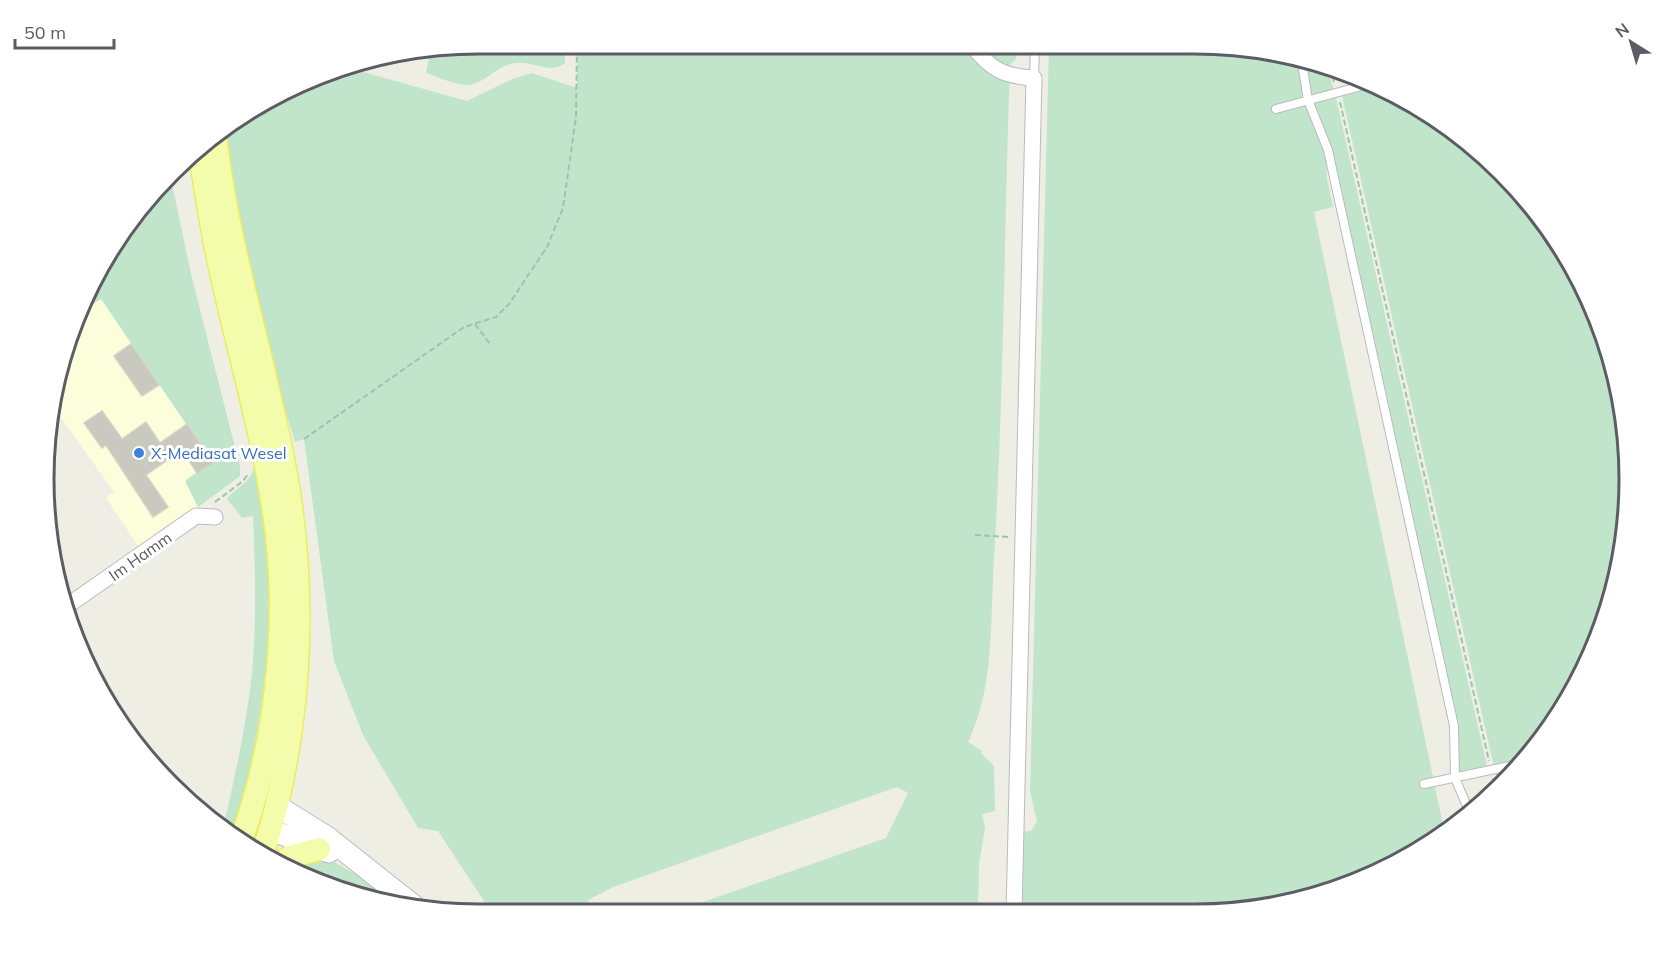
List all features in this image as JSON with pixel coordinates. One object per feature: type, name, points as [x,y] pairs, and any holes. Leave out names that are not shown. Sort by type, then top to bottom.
[{"type":"main road","points":[[217,145],[231,234],[286,475],[297,553],[298,637],[295,683],[259,824]]},
{"type":"main road","points":[[201,158],[216,248],[267,470],[277,538],[279,627],[268,742],[259,783],[261,844]]},
{"type":"main road","points":[[288,858],[319,849]]},
{"type":"street","points":[[981,54],[997,71],[1005,75],[1034,78],[1014,904]]},
{"type":"street","name":"Im Hamm","points":[[73,603],[196,516],[215,517]]},
{"type":"street","points":[[259,824],[355,861]]},
{"type":"street","points":[[259,824],[327,837],[402,897]]},
{"type":"lane","points":[[1034,78],[1035,54]]},
{"type":"lane","points":[[1303,68],[1308,100],[1328,150],[1377,367],[1454,726],[1455,778],[1467,805]]},
{"type":"lane","points":[[1276,109],[1359,87]]},
{"type":"lane","points":[[1424,784],[1507,767]]},
{"type":"path","points":[[304,439],[464,327],[496,317],[509,304],[547,247],[563,208],[576,117],[577,54]]},
{"type":"path","points":[[1333,78],[1494,781]]},
{"type":"path","points":[[475,324],[490,344]]},
{"type":"path","points":[[975,535],[1024,538]]},
{"type":"shaded area","points":[[479,54],[565,54],[565,63],[554,68],[522,63],[509,64],[479,82],[466,85],[426,73],[429,57]]},
{"type":"shaded area","points":[[577,54],[1016,54],[1016,59],[1010,65],[1000,436],[990,652],[983,699],[968,742],[982,751],[981,753],[994,766],[995,811],[982,814],[985,828],[979,865],[978,904],[698,904],[886,838],[908,793],[897,787],[613,887],[588,900],[589,904],[486,904],[438,831],[418,828],[363,735],[334,661],[304,439],[295,442],[273,370],[245,259],[224,139],[266,111],[291,98],[316,86],[360,71],[467,101],[512,79],[532,73],[577,88]]},
{"type":"shaded area","points":[[1049,54],[1222,55],[1299,67],[1304,98],[1283,102],[1286,111],[1306,105],[1326,158],[1327,179],[1333,207],[1314,212],[1443,823],[1406,847],[1357,872],[1304,890],[1277,896],[1194,904],[1019,904],[1022,832],[1031,831],[1037,822],[1030,791]]},
{"type":"shaded area","points":[[1306,69],[1330,76],[1334,90],[1310,96]]},
{"type":"shaded area","points":[[1365,90],[1382,98],[1453,142],[1495,178],[1531,220],[1562,267],[1587,316],[1605,369],[1615,424],[1619,479],[1615,534],[1605,589],[1587,642],[1562,692],[1531,738],[1497,778],[1342,96]]},
{"type":"shaded area","points":[[1336,98],[1487,766],[1457,772],[1457,759],[1414,529],[1359,270],[1332,151],[1313,104]]},
{"type":"shaded area","points":[[172,184],[191,274],[240,467],[240,476],[198,507],[186,480],[212,462],[101,299],[91,305],[111,266],[126,243]]},
{"type":"shaded area","points":[[101,298],[213,463],[186,480],[198,507],[140,549],[106,498],[114,492],[59,415],[68,369],[91,305]]},
{"type":"shaded area","points":[[255,460],[264,506],[269,553],[268,648],[255,742],[236,827],[225,820],[250,691],[255,633],[255,574],[253,516],[242,518],[227,499],[249,478]]},
{"type":"shaded area","points":[[327,858],[370,882],[386,894],[342,881],[299,864]]},
{"type":"building","points":[[131,344],[159,385],[142,396],[114,356]]},
{"type":"building","points":[[102,411],[122,439],[146,422],[160,443],[187,424],[213,463],[197,473],[182,450],[146,475],[168,507],[153,517],[106,445],[102,448],[84,423]]},
{"type":"place","name":"X-Mediasat Wesel","points":[[139,453]]}]
